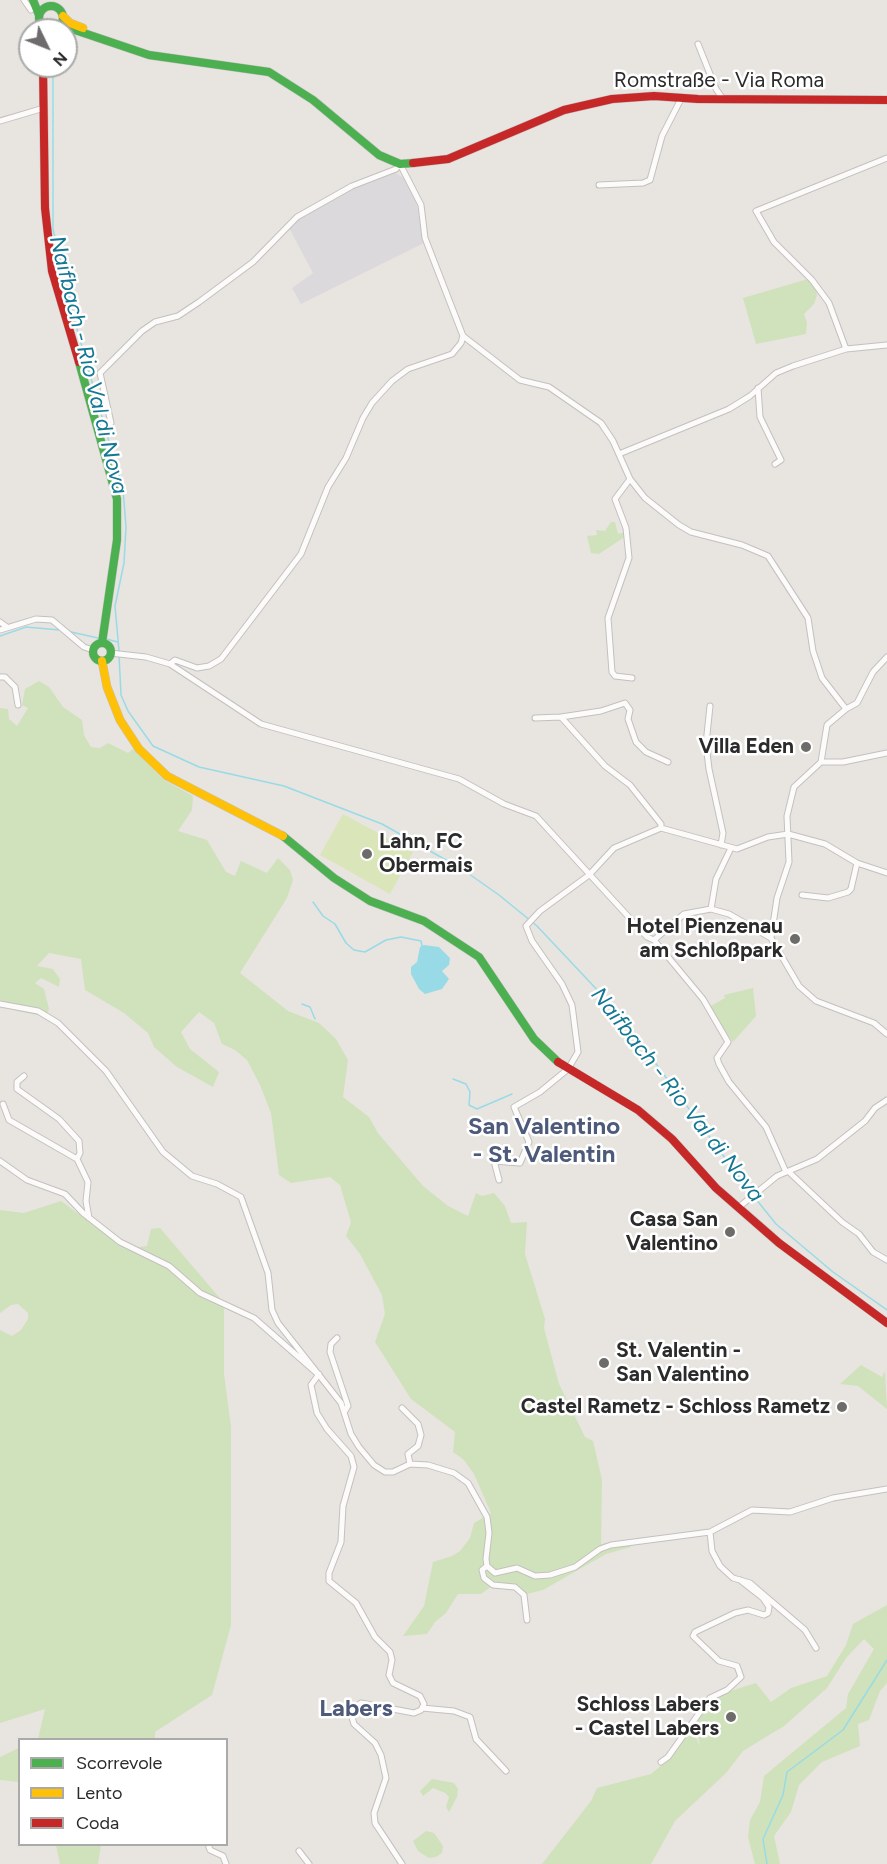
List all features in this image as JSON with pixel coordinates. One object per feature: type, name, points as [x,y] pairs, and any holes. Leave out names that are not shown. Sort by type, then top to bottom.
[{"type":"main road","points":[[33,0],[38,18]]},
{"type":"main road","points":[[38,0],[59,9],[70,22],[94,36]]},
{"type":"main road","points":[[42,18],[48,6]]},
{"type":"main road","points":[[78,33],[149,55],[269,72],[313,100],[379,155],[400,164]]},
{"type":"main road","points":[[43,78],[45,208],[52,271],[99,428],[111,474],[118,520],[102,640],[93,650],[94,658],[102,661],[113,654],[102,640]]},
{"type":"main road","name":"Romstraße - Via Roma","points":[[400,164],[448,159],[464,154],[564,110],[588,102],[634,96],[681,99],[722,97],[887,100]]},
{"type":"main road","points":[[102,661],[107,687],[120,720],[140,749],[154,764],[182,785],[272,828],[353,891],[370,901],[424,921],[450,935],[479,957],[507,996],[522,1022],[547,1053],[568,1069],[645,1115],[672,1139],[716,1188],[739,1208],[800,1259],[887,1323]]},
{"type":"street","points":[[24,0],[31,10]]},
{"type":"street","points":[[698,44],[716,89],[722,97]]},
{"type":"street","points":[[599,185],[643,183],[650,180],[662,136],[681,99]]},
{"type":"street","points":[[0,121],[44,108]]},
{"type":"street","points":[[846,349],[830,303],[812,280],[774,242],[756,211],[887,158]]},
{"type":"street","points":[[99,428],[109,424],[100,373],[141,331],[155,322],[177,316],[199,302],[253,262],[297,217],[352,186],[396,169],[400,164],[421,205],[425,238],[463,336],[520,380],[549,387],[601,423],[630,479],[650,503],[691,532],[742,545],[768,556],[808,618],[813,651],[822,678],[846,709]]},
{"type":"street","points":[[170,664],[175,660],[197,668],[208,666],[221,659],[301,554],[335,471],[346,459],[363,418],[372,403],[392,381],[408,369],[452,354],[463,336]]},
{"type":"street","points":[[619,454],[729,409],[776,373],[846,349],[887,345]]},
{"type":"street","points":[[758,388],[760,417],[781,460],[775,464]]},
{"type":"street","points":[[630,479],[615,500],[626,528],[629,558],[608,618],[612,672],[615,675],[632,678]]},
{"type":"street","points":[[0,630],[46,619],[65,629],[84,647],[93,650]]},
{"type":"street","points":[[0,622],[7,627]]},
{"type":"street","points":[[113,654],[146,657],[170,664],[261,724],[459,779],[504,804],[536,816],[547,825],[571,857],[647,937],[654,940],[703,999],[726,1037],[726,1045],[717,1058],[719,1064],[729,1082],[766,1127],[787,1172],[842,1222],[859,1234],[873,1252],[887,1260]]},
{"type":"street","points":[[771,938],[777,898],[789,862],[788,806],[794,787],[821,762],[827,724],[857,703],[873,672],[887,657]]},
{"type":"street","points":[[0,677],[5,677],[15,687],[18,705]]},
{"type":"street","points":[[535,718],[602,711],[625,703],[630,710],[628,719],[636,742],[646,752],[668,762]]},
{"type":"street","points":[[710,706],[706,744],[723,833],[721,844]]},
{"type":"street","points":[[561,717],[605,766],[630,785],[661,824],[661,828]]},
{"type":"street","points":[[821,762],[843,762],[887,753]]},
{"type":"street","points":[[499,1180],[494,1161],[520,1163],[529,1142],[514,1107],[540,1092],[568,1069],[578,1052],[572,1005],[526,930],[531,920],[589,875],[614,848],[661,828],[737,849],[768,837],[788,834],[825,844],[857,863],[887,873]]},
{"type":"street","points":[[711,909],[716,879],[731,848]]},
{"type":"street","points":[[802,895],[828,898],[848,892],[852,889],[857,863]]},
{"type":"street","points":[[654,940],[684,914],[711,909],[729,915],[771,938],[799,986],[816,1001],[874,1023],[887,1034]]},
{"type":"street","points":[[0,1004],[38,1011],[58,1023],[106,1071],[163,1152],[192,1176],[217,1184],[242,1197],[268,1273],[272,1310],[278,1323],[345,1411],[354,1439],[379,1470],[393,1472],[410,1464],[428,1465],[448,1470],[473,1488],[489,1525],[487,1566],[482,1570],[484,1578],[493,1585],[515,1587],[524,1595],[527,1620]]},
{"type":"street","points":[[24,1076],[17,1082],[17,1089],[59,1119],[79,1141],[80,1153],[77,1159]]},
{"type":"street","points":[[739,1208],[749,1197],[787,1172],[817,1159],[866,1121],[875,1108],[887,1100]]},
{"type":"street","points":[[3,1104],[9,1120],[77,1159],[88,1182],[86,1201],[89,1218]]},
{"type":"street","points":[[0,1161],[27,1180],[65,1194],[89,1218],[134,1250],[169,1266],[200,1293],[254,1318],[310,1369],[319,1374]]},
{"type":"street","points":[[337,1338],[331,1344],[330,1352],[348,1406],[345,1411]]},
{"type":"street","points":[[319,1374],[311,1385],[317,1413],[327,1429],[351,1456],[354,1467],[343,1506],[341,1542],[329,1573],[329,1581],[356,1603],[375,1637],[390,1652],[392,1660],[389,1675],[393,1683],[420,1696],[424,1704],[422,1708]]},
{"type":"street","points":[[402,1408],[418,1424],[421,1435],[418,1446],[408,1454],[410,1464]]},
{"type":"street","points":[[487,1566],[495,1573],[517,1568],[536,1576],[550,1575],[575,1567],[600,1549],[611,1545],[710,1532],[752,1510],[790,1512],[833,1498],[887,1489]]},
{"type":"street","points":[[661,1762],[673,1750],[710,1698],[727,1689],[741,1677],[737,1666],[719,1661],[693,1636],[695,1632],[735,1613],[748,1610],[764,1615],[768,1613],[769,1607],[763,1599],[740,1580],[727,1573],[714,1558],[710,1532]]},
{"type":"street","points":[[740,1580],[750,1583],[805,1630],[816,1648]]},
{"type":"street","points":[[402,1864],[377,1830],[374,1815],[384,1788],[385,1768],[375,1743],[357,1727],[352,1717],[358,1705],[367,1703],[381,1709],[414,1713],[422,1708],[454,1711],[470,1717],[476,1739],[506,1771]]},
{"type":"street","points":[[208,1846],[210,1850],[223,1856],[226,1864]]},
{"type":"street","points":[[299,1851],[309,1864]]},
{"type":"shaded area","points":[[394,172],[407,180],[415,196],[424,243],[301,304],[292,288],[313,273],[288,226],[299,217],[350,189]]},
{"type":"green space","points":[[808,279],[816,287],[817,295],[814,304],[804,314],[807,323],[806,334],[756,344],[743,298]]},
{"type":"green space","points":[[611,522],[615,522],[618,534],[625,532],[626,536],[599,554],[591,553],[587,536],[597,535],[596,530],[605,531]]},
{"type":"green space","points":[[39,681],[49,687],[63,707],[82,720],[84,735],[91,747],[100,748],[108,743],[128,753],[133,749],[164,780],[193,796],[192,810],[178,831],[207,840],[226,872],[235,876],[241,861],[267,873],[278,858],[290,870],[293,880],[287,898],[240,973],[288,1011],[319,1023],[336,1039],[348,1060],[343,1097],[369,1117],[378,1133],[423,1186],[448,1206],[468,1216],[476,1193],[482,1196],[494,1193],[505,1206],[511,1223],[527,1222],[525,1254],[545,1319],[544,1328],[559,1384],[585,1437],[593,1441],[602,1480],[601,1544],[626,1540],[631,1547],[606,1554],[543,1590],[527,1594],[514,1583],[496,1583],[481,1594],[458,1594],[446,1613],[435,1622],[427,1634],[403,1636],[424,1606],[433,1562],[460,1551],[470,1538],[474,1523],[491,1513],[474,1474],[464,1460],[453,1452],[455,1432],[411,1399],[375,1342],[385,1314],[382,1295],[360,1254],[346,1236],[351,1222],[340,1185],[330,1177],[291,1183],[279,1175],[271,1113],[260,1085],[247,1060],[235,1050],[222,1044],[214,1023],[199,1012],[181,1032],[190,1049],[219,1072],[213,1087],[177,1067],[154,1047],[148,1033],[124,1013],[85,990],[81,959],[49,953],[37,966],[53,969],[60,979],[59,987],[41,978],[35,983],[44,989],[49,1009],[46,1017],[13,1010],[0,1000],[0,708],[8,709],[9,719],[17,726],[28,708],[22,705],[25,689]]},
{"type":"green space","name":"Lahn, FC Obermais","points":[[343,814],[413,852],[390,894],[320,855]]},
{"type":"green space","points":[[753,988],[756,1016],[733,1042],[713,1014],[711,1006],[725,998],[724,995]]},
{"type":"green space","points":[[61,1201],[126,1249],[147,1246],[151,1229],[160,1228],[224,1303],[224,1374],[231,1427],[231,1625],[212,1695],[155,1732],[155,1738],[38,1738],[45,1709],[0,1723],[0,1330],[12,1336],[21,1330],[28,1319],[28,1313],[18,1304],[11,1305],[0,1313],[0,1210],[24,1213]]},
{"type":"green space","points":[[861,1365],[882,1377],[885,1371],[887,1409],[858,1386],[840,1384]]},
{"type":"green space","points":[[887,1605],[887,1683],[880,1691],[869,1720],[858,1724],[860,1746],[822,1762],[799,1785],[791,1812],[774,1836],[780,1864],[755,1864],[748,1837],[750,1820],[760,1802],[764,1776],[846,1708],[848,1694],[874,1649],[864,1639],[846,1658],[827,1688],[784,1726],[743,1751],[726,1773],[675,1821],[651,1864],[542,1864],[591,1801],[597,1788],[651,1774],[669,1759],[692,1729],[700,1746],[694,1715],[714,1696],[756,1683],[771,1702],[791,1688],[827,1676],[846,1645],[853,1624]]},
{"type":"green space","points":[[18,1748],[18,1782],[0,1780],[0,1757]]},
{"type":"green space","points":[[432,1779],[454,1783],[458,1789],[457,1797],[449,1812],[446,1807],[449,1797],[445,1793],[433,1788],[423,1796],[420,1791]]},
{"type":"green space","points":[[426,1831],[434,1833],[443,1846],[442,1853],[436,1857],[429,1858],[418,1851],[413,1841]]},
{"type":"green space","points":[[56,1846],[101,1846],[98,1864],[60,1864]]},
{"type":"water","points":[[424,945],[439,947],[450,958],[449,965],[442,971],[449,979],[442,989],[425,994],[419,989],[411,974],[411,967],[417,962],[420,947]]},
{"type":"waterway","name":"Naifbach - Rio Val di Nova","points":[[53,78],[53,229],[73,315],[104,424]]},
{"type":"waterway","name":"Naifbach - Rio Val di Nova","points":[[105,428],[123,489],[126,527],[124,563],[115,606],[119,651]]},
{"type":"waterway","points":[[0,636],[26,627],[60,630]]},
{"type":"waterway","points":[[71,632],[98,638]]},
{"type":"waterway","points":[[106,639],[118,642]]},
{"type":"waterway","name":"Naifbach - Rio Val di Nova","points":[[119,655],[121,695],[128,711],[153,746],[199,767],[284,786],[382,824],[462,869],[537,926],[618,1012],[776,1224],[833,1272],[887,1310]]},
{"type":"waterway","points":[[313,902],[323,916],[335,924],[346,943],[354,950],[365,952],[386,940],[401,937],[421,941],[422,946]]},
{"type":"waterway","points":[[302,1004],[310,1007],[315,1019]]},
{"type":"waterway","points":[[453,1079],[466,1084],[470,1092],[469,1105],[477,1109],[512,1094]]},
{"type":"waterway","name":"Naifbach - Rio Val di Nova","points":[[767,1864],[763,1839],[783,1795],[787,1772],[843,1730],[887,1660]]},
{"type":"traffic: fast","points":[[33,0],[39,15]]},
{"type":"traffic: fast","points":[[51,6],[56,7],[62,13],[63,18],[62,23],[56,29],[51,30],[46,29],[40,23],[39,18],[40,13],[46,7],[51,6]]},
{"type":"traffic: fast","points":[[78,31],[149,55],[269,72],[313,100],[379,155],[400,164],[413,163]]},
{"type":"traffic: fast","points":[[79,362],[117,499],[117,540],[102,643]]},
{"type":"traffic: fast","points":[[102,643],[108,646],[111,652],[108,658],[102,661],[96,658],[93,652],[96,646],[102,643]]},
{"type":"traffic: fast","points":[[283,836],[334,878],[370,901],[424,921],[479,957],[534,1039],[558,1062]]},
{"type":"traffic: slow","points":[[63,16],[70,23],[83,28]]},
{"type":"traffic: slow","points":[[102,661],[107,687],[120,720],[139,749],[167,776],[283,836]]},
{"type":"traffic: jam","points":[[43,78],[45,208],[52,271],[79,362]]},
{"type":"traffic: jam","points":[[413,163],[448,159],[564,110],[612,99],[654,96],[698,99],[887,100]]},
{"type":"traffic: jam","points":[[558,1062],[638,1110],[672,1139],[716,1188],[779,1243],[887,1323]]},
{"type":"place","name":"Villa Eden","points":[[806,747]]},
{"type":"place","name":"Lahn, FC Obermais","points":[[367,854]]},
{"type":"place","name":"Hotel Pienzenau am Schloßpark","points":[[795,939]]},
{"type":"place","name":"Casa San Valentino","points":[[730,1232]]},
{"type":"place","name":"St. Valentin - San Valentino","points":[[604,1363]]},
{"type":"place","name":"Castel Rametz - Schloss Rametz","points":[[842,1407]]},
{"type":"place","name":"Schloss Labers - Castel Labers","points":[[731,1717]]},
{"type":"district","name":"San Valentino - St. Valentin","points":[[544,1141]]},
{"type":"district","name":"Labers","points":[[356,1709]]}]
